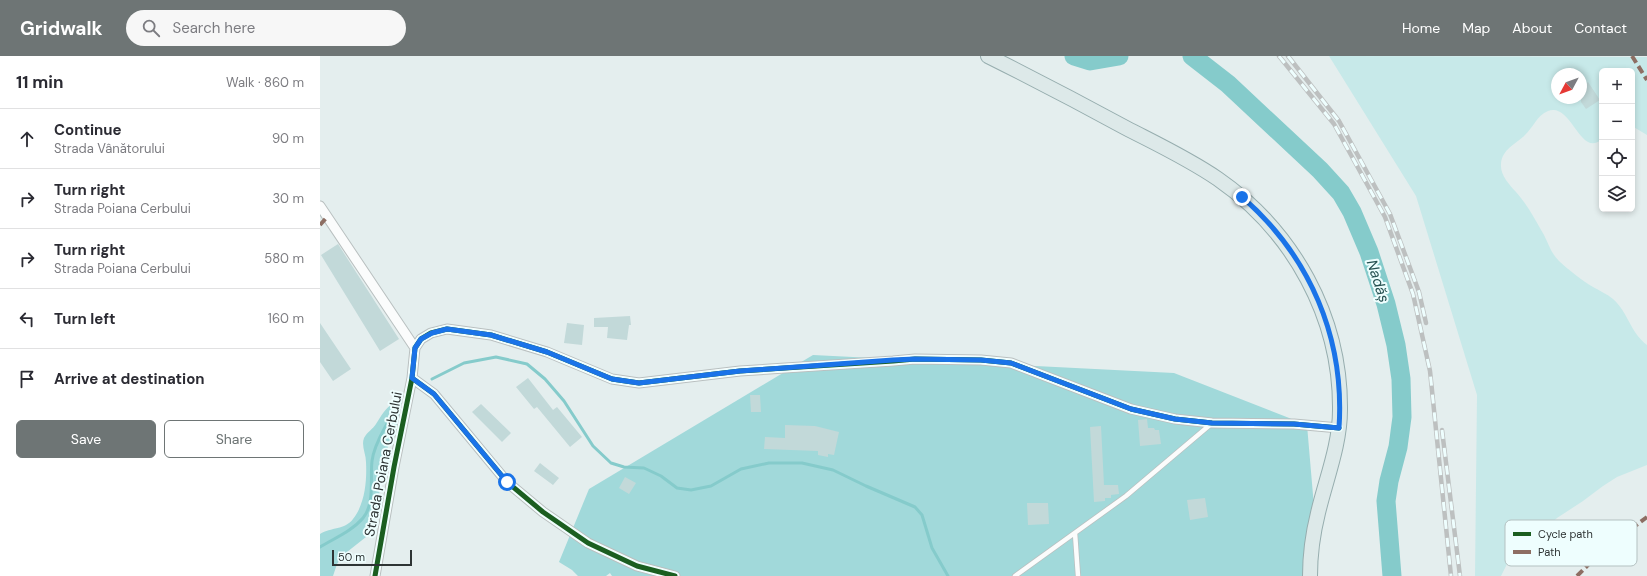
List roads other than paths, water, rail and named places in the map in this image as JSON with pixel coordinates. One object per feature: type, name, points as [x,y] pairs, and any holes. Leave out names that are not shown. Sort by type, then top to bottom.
[{"type":"main road","points":[[988,56],[1205,171],[1242,197],[1266,220],[1282,238],[1301,266],[1322,310],[1332,342],[1338,376],[1340,409],[1339,428],[1314,530],[1310,576]]},
{"type":"street","points":[[320,206],[415,348],[421,339],[432,333],[447,329],[491,335],[547,352],[612,379],[639,383],[740,371],[915,359],[981,360],[1011,363],[1131,409],[1175,419],[1212,423],[1294,424],[1339,428]]},
{"type":"street","name":"Strada Poiana Cerbului","points":[[375,576],[394,466],[412,378],[415,348]]},
{"type":"street","points":[[412,378],[434,394],[507,482],[543,512],[588,543],[637,566],[675,576]]},
{"type":"lane","points":[[1015,576],[1126,496],[1212,423]]},
{"type":"lane","points":[[1075,533],[1078,576]]},
{"type":"waterway","name":"Nadăș","points":[[1074,56],[1090,61],[1119,56]]},
{"type":"waterway","name":"Nadăș","points":[[1192,56],[1228,84],[1320,170],[1341,193],[1352,212],[1369,252],[1386,304],[1396,345],[1401,379],[1402,417],[1398,447],[1389,481],[1386,501],[1392,576]]},
{"type":"waterway","points":[[432,379],[464,363],[496,357],[527,364],[545,379],[564,401],[593,446],[611,463],[624,467],[644,468],[661,476],[677,488],[691,490],[711,486],[741,469],[769,463],[802,463],[833,470],[915,507],[922,515],[932,548],[948,576]]},
{"type":"waterway","points":[[320,547],[354,527],[367,512],[371,498],[372,461],[376,446],[395,411],[405,399]]},
{"type":"railway","points":[[1279,56],[1334,124],[1385,217],[1413,294],[1430,371],[1451,576]]},
{"type":"railway","points":[[1288,56],[1339,121],[1390,214],[1419,292],[1426,323]]},
{"type":"railway","points":[[1442,430],[1460,576]]}]
